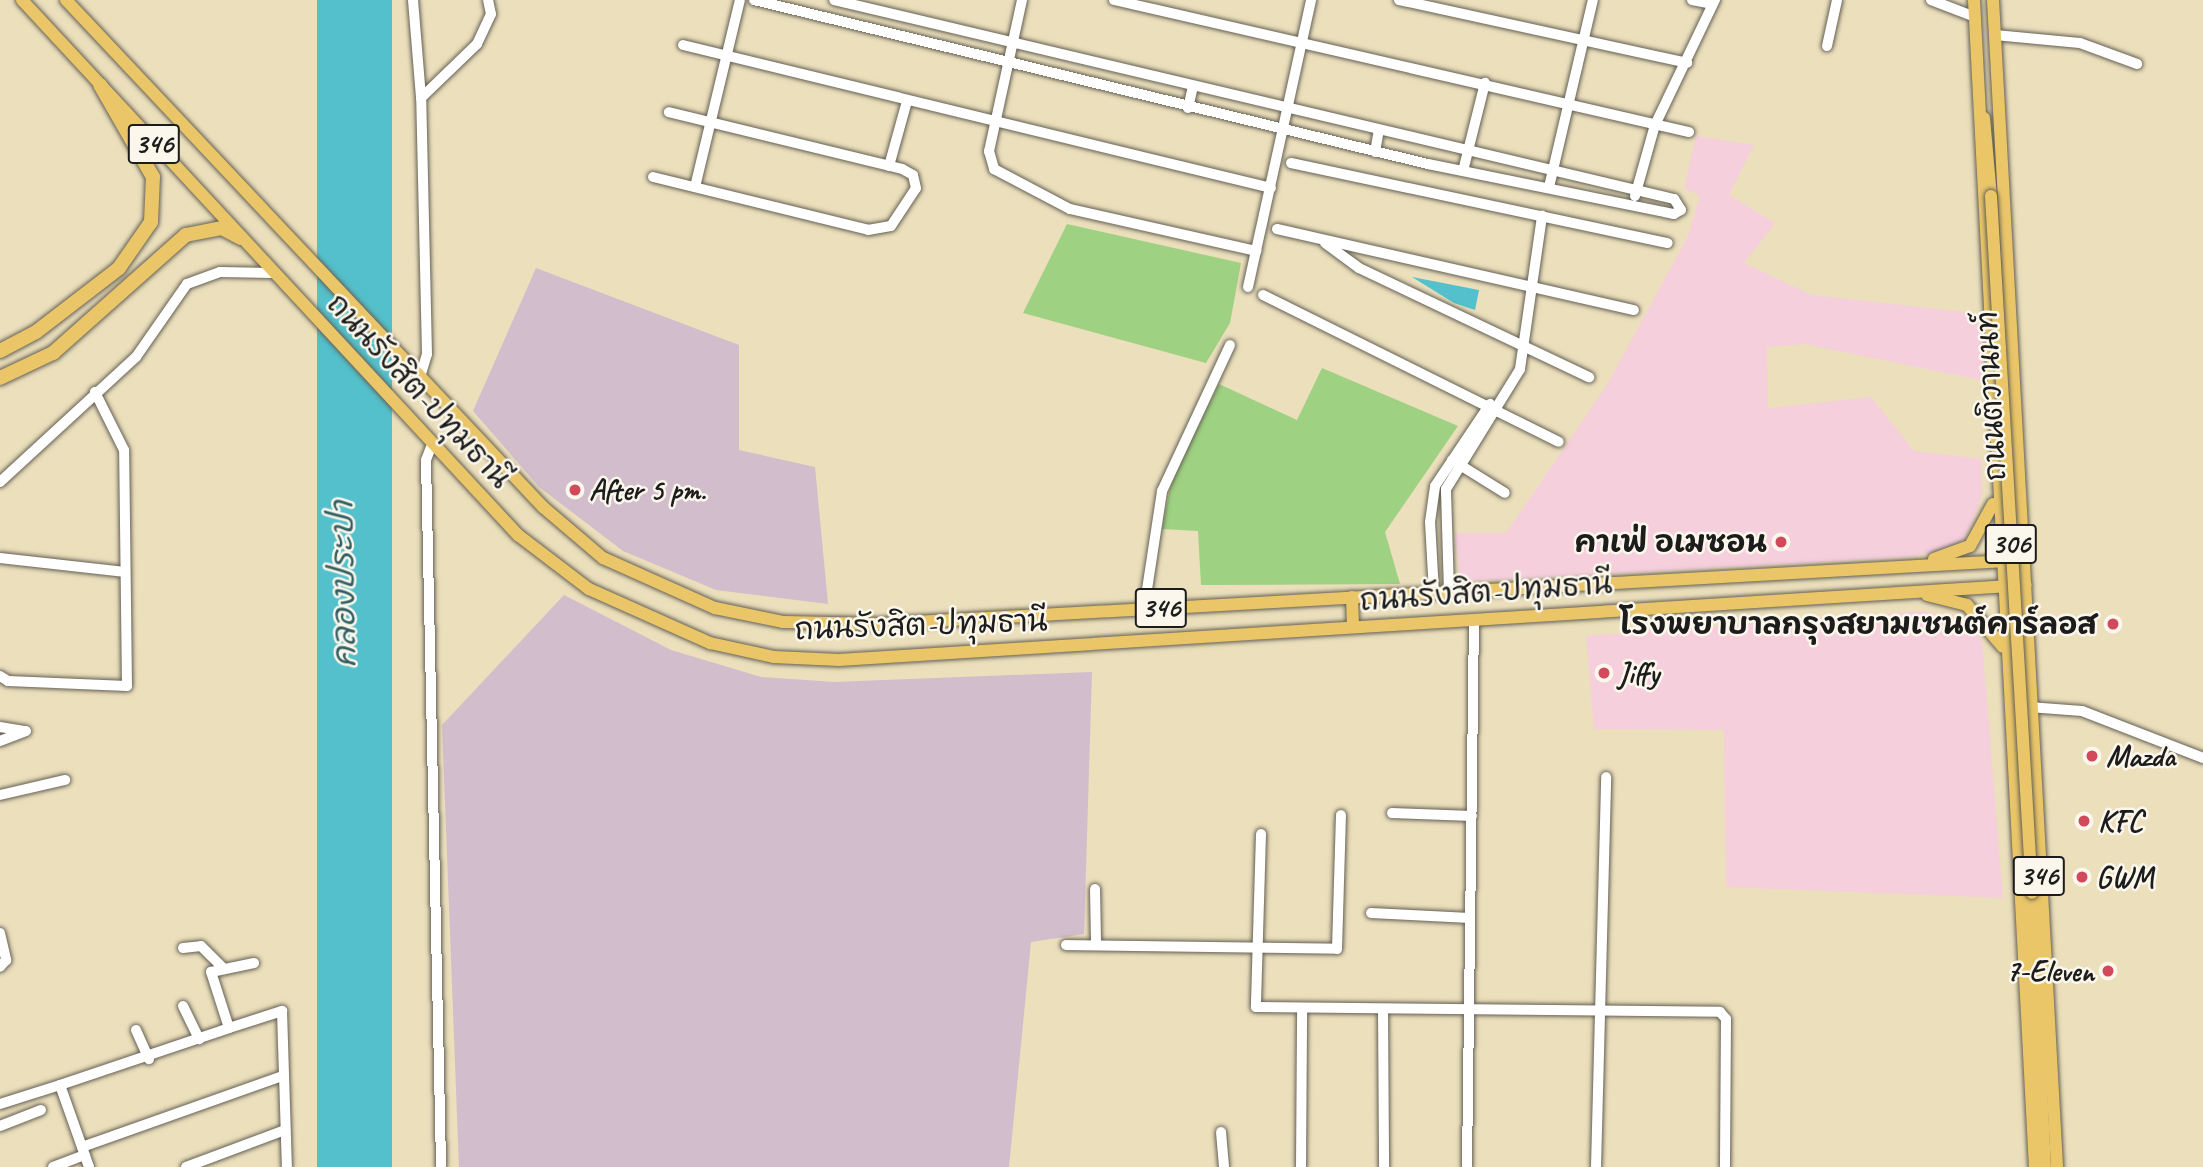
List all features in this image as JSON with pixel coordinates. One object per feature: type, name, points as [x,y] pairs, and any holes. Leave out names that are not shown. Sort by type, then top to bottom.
[{"type":"highway","points":[[0,351],[36,332],[119,268],[151,222],[153,177],[100,85]]},
{"type":"highway","points":[[0,378],[53,353],[186,235],[222,228],[241,238]]},
{"type":"main road","name":"ถนนรังสิต-ปทุมธานี","points":[[22,0],[287,286],[431,447],[517,535],[589,589],[689,637],[753,654],[877,658],[2026,585]]},
{"type":"main road","name":"ถนนรังสิต-ปทุมธานี","points":[[66,0],[319,265],[416,373],[572,534],[633,575],[688,600],[760,619],[813,623],[1144,609],[2024,560]]},
{"type":"main road","name":"ถนนติวานนท์","points":[[1974,0],[2004,650],[2035,1167]]},
{"type":"main road","name":"ถนนติวานนท์","points":[[1993,0],[2026,585],[2029,707],[2057,1167]]},
{"type":"main road","name":"306","points":[[1975,17],[1991,196],[2032,893],[2045,1167]]},
{"type":"main road","points":[[1994,439],[2009,447],[2018,437]]},
{"type":"main road","name":"306","points":[[1886,568],[1970,546],[1985,528],[1996,494]]},
{"type":"main road","points":[[1885,592],[1967,605],[1982,615],[2004,650]]},
{"type":"main road","points":[[1352,597],[1353,627]]},
{"type":"main road","points":[[2009,722],[2013,712],[2029,707]]},
{"type":"street","points":[[413,0],[421,98],[427,354],[416,373]]},
{"type":"street","points":[[421,98],[477,44],[491,14],[488,0]]},
{"type":"street","points":[[695,187],[740,0]]},
{"type":"street","points":[[754,0],[1007,65],[1375,152],[1633,205],[1681,210],[1674,199],[1012,45],[834,0]]},
{"type":"street","points":[[1023,0],[994,121],[990,164],[1028,191],[1070,209],[1256,251]]},
{"type":"street","points":[[1114,0],[1569,102],[1689,132]]},
{"type":"street","points":[[1248,287],[1311,0]]},
{"type":"street","points":[[1399,0],[1687,63]]},
{"type":"street","points":[[1549,187],[1593,0]]},
{"type":"street","points":[[1633,205],[1655,125],[1687,63],[1713,2],[1692,0]]},
{"type":"street","points":[[1828,46],[1837,0]]},
{"type":"street","points":[[1931,0],[1975,17]]},
{"type":"street","points":[[1995,35],[2080,43],[2137,64]]},
{"type":"street","points":[[683,45],[1271,188]]},
{"type":"street","points":[[1464,171],[1485,83]]},
{"type":"street","points":[[1188,108],[1194,87]]},
{"type":"street","points":[[888,166],[907,100]]},
{"type":"street","points":[[653,177],[882,229],[899,216],[916,188],[913,175],[888,166],[669,112]]},
{"type":"street","points":[[1375,152],[1379,130]]},
{"type":"street","points":[[1291,163],[1668,243]]},
{"type":"street","points":[[1449,592],[1443,506],[1453,461],[1497,411],[1526,344],[1542,216]]},
{"type":"street","points":[[1277,229],[1324,243],[1634,310]]},
{"type":"street","points":[[1324,243],[1359,268],[1526,344],[1589,377]]},
{"type":"street","points":[[0,482],[151,340],[187,284],[220,272],[273,273]]},
{"type":"street","points":[[1263,295],[1559,442]]},
{"type":"street","points":[[1144,609],[1162,491],[1230,345]]},
{"type":"street","points":[[0,676],[8,681],[127,686],[124,450],[95,392]]},
{"type":"street","points":[[1434,593],[1431,508],[1453,461],[1487,405],[1503,398]]},
{"type":"street","points":[[431,447],[426,474],[441,1167]]},
{"type":"street","points":[[1453,461],[1505,493]]},
{"type":"street","points":[[0,558],[125,572]]},
{"type":"street","points":[[1467,1167],[1474,619]]},
{"type":"street","points":[[2029,707],[2082,711],[2203,758]]},
{"type":"street","points":[[0,727],[26,731],[0,741]]},
{"type":"street","points":[[1596,1167],[1606,777]]},
{"type":"street","points":[[0,795],[65,780]]},
{"type":"street","points":[[1392,813],[1472,816]]},
{"type":"street","points":[[1066,946],[1096,942],[1337,949],[1341,815]]},
{"type":"street","points":[[1261,834],[1256,1007],[1725,1013],[1724,1167]]},
{"type":"street","points":[[1095,889],[1096,942]]},
{"type":"street","points":[[1371,913],[1471,918]]},
{"type":"street","points":[[0,933],[6,960],[0,967]]},
{"type":"street","points":[[183,948],[201,946],[224,969]]},
{"type":"street","points":[[229,1028],[211,972],[254,962]]},
{"type":"street","points":[[183,1006],[199,1040]]},
{"type":"street","points":[[1301,1167],[1302,1009]]},
{"type":"street","points":[[1383,1010],[1384,1167]]},
{"type":"street","points":[[0,1104],[149,1059],[282,1011],[287,1167]]},
{"type":"street","points":[[136,1030],[149,1059]]},
{"type":"street","points":[[53,1167],[83,1151],[283,1076]]},
{"type":"street","points":[[61,1085],[89,1167]]},
{"type":"street","points":[[0,1126],[41,1110]]},
{"type":"street","points":[[186,1167],[285,1130]]},
{"type":"street","points":[[1221,1132],[1224,1167]]},
{"type":"shaded area","points":[[1696,136],[1754,145],[1729,195],[1775,223],[1744,263],[1812,295],[1982,314],[1985,381],[1805,344],[1767,347],[1768,408],[1871,397],[1914,451],[1981,459],[1982,494],[1973,522],[1960,545],[1913,557],[1460,582],[1455,533],[1506,533],[1607,385],[1688,236],[1700,195],[1684,189]]},
{"type":"shaded area","points":[[536,268],[739,345],[739,450],[815,467],[828,604],[716,590],[623,551],[539,487],[473,411]]},
{"type":"shaded area","points":[[564,595],[671,650],[761,677],[834,682],[1092,672],[1084,934],[1031,942],[1009,1167],[459,1167],[442,725]]},
{"type":"shaded area","points":[[1923,611],[1963,620],[1982,641],[2003,898],[1726,887],[1724,730],[1594,729],[1586,636]]},
{"type":"green space","points":[[1067,224],[1241,263],[1230,323],[1206,363],[1023,313]]},
{"type":"green space","points":[[1322,368],[1458,426],[1385,532],[1400,584],[1201,585],[1198,531],[1162,529],[1172,479],[1219,384],[1297,420]]},
{"type":"water","name":"คลองประปา","points":[[317,0],[392,0],[392,1167],[317,1167]]},
{"type":"water","points":[[1412,277],[1479,290],[1475,310],[1454,303]]},
{"type":"place","name":"After 5 pm.","points":[[575,490]]},
{"type":"place","name":"คาเฟ่ อเมซอน","points":[[1781,542]]},
{"type":"place","name":"โรงพยาบาลกรุงสยามเซนต์คาร์ลอส","points":[[2113,624]]},
{"type":"place","name":"Jiffy","points":[[1604,673]]},
{"type":"place","name":"Mazda","points":[[2092,756]]},
{"type":"place","name":"KFC","points":[[2084,821]]},
{"type":"place","name":"GWM","points":[[2082,877]]},
{"type":"place","name":"7-Eleven","points":[[2108,971]]}]
